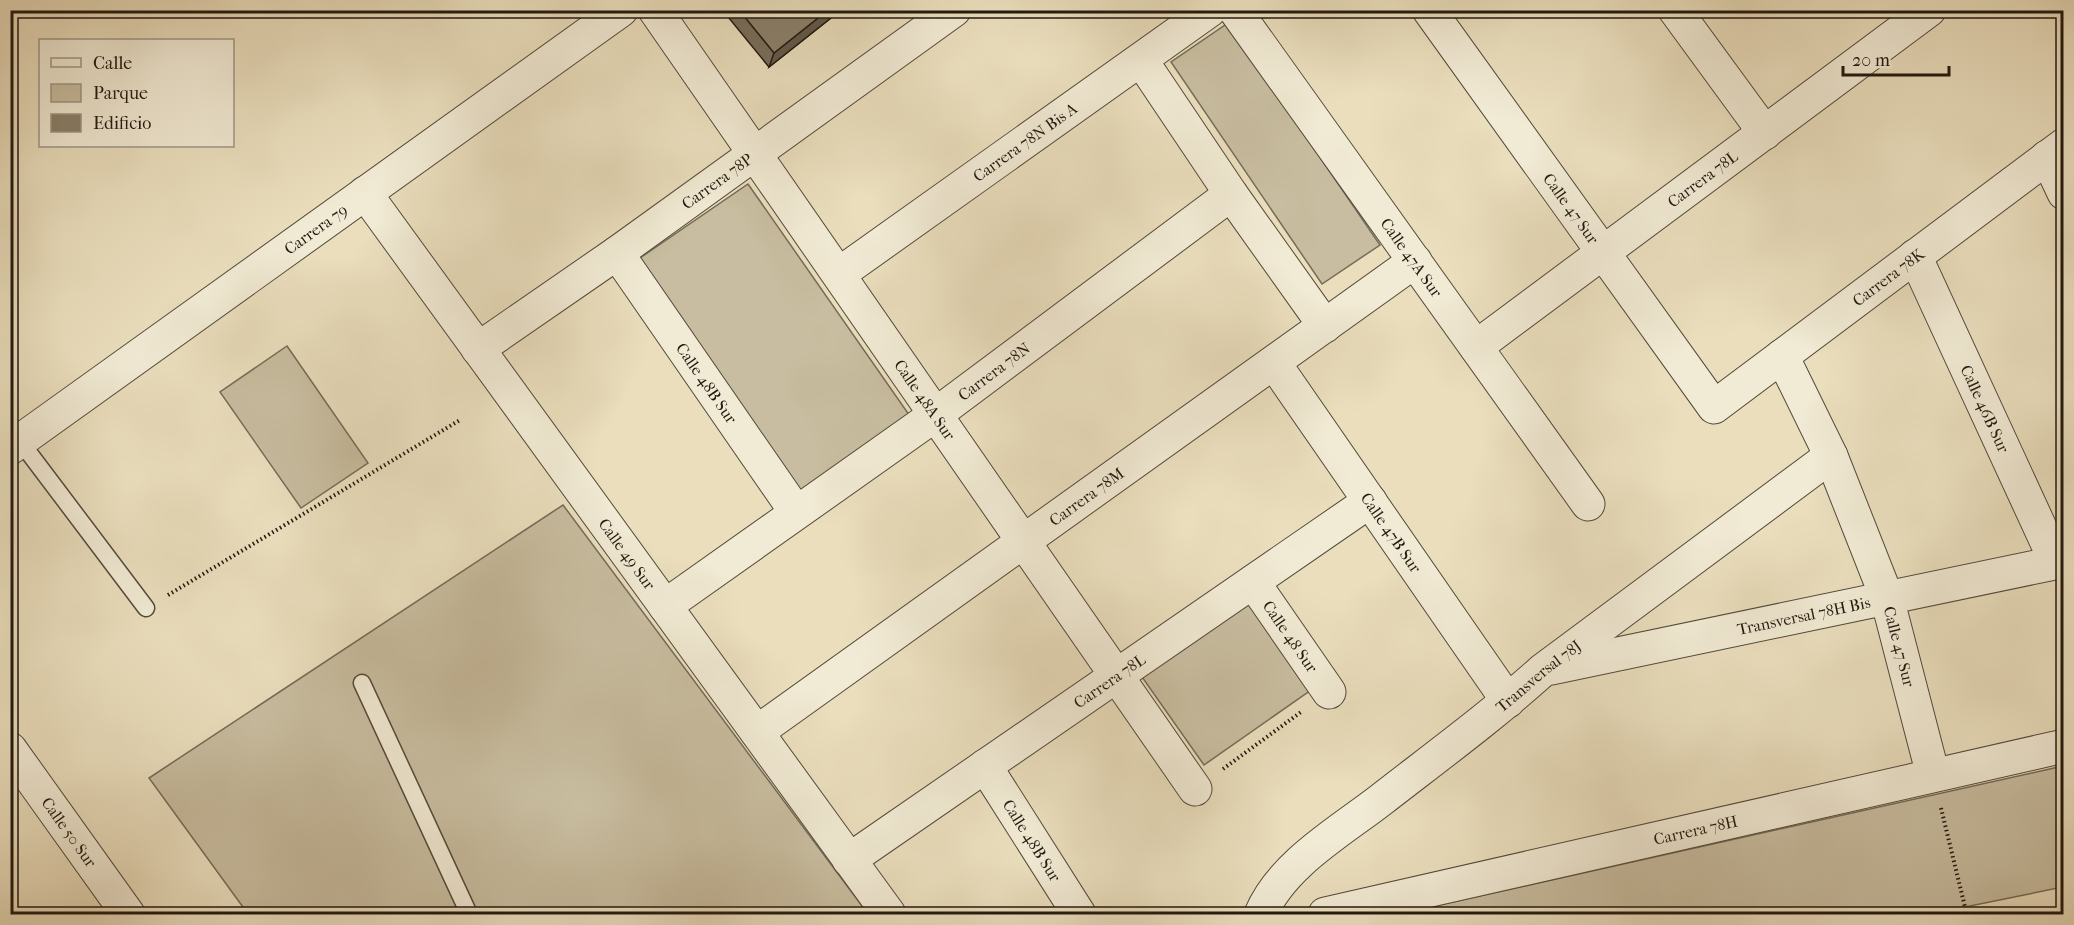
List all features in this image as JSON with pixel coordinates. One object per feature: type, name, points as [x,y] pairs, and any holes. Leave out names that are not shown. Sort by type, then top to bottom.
[{"type":"street","name":"Carrera 79","points":[[15,444],[621,10]]},
{"type":"street","name":"Calle 48A Sur","points":[[655,10],[1195,789]]},
{"type":"street","name":"Carrera 78P","points":[[478,349],[617,253],[954,10]]},
{"type":"street","name":"Carrera 78N Bis A","points":[[839,274],[1210,10]]},
{"type":"street","name":"Calle 47A Sur","points":[[1235,10],[1588,504]]},
{"type":"street","name":"Calle 47 Sur","points":[[1429,10],[1714,407]]},
{"type":"street","points":[[1675,10],[1765,134]]},
{"type":"street","name":"Carrera 78L","points":[[1476,347],[1765,134],[1917,14]]},
{"type":"street","points":[[1141,60],[1231,195],[1325,326]]},
{"type":"street","points":[[2055,151],[2064,193]]},
{"type":"street","name":"Carrera 78K","points":[[1714,407],[2055,151]]},
{"type":"street","name":"Calle 49 Sur","points":[[365,193],[889,915]]},
{"type":"street","name":"Carrera 78N","points":[[665,606],[935,415],[1231,195]]},
{"type":"street","name":"Calle 48B Sur","points":[[617,253],[796,512]]},
{"type":"street","name":"Calle 46B Sur","points":[[1915,256],[2060,562]]},
{"type":"street","name":"Carrera 78M","points":[[757,732],[1415,261]]},
{"type":"street","name":"Calle 47 Sur","points":[[1782,356],[1831,456],[1887,598],[1933,775]]},
{"type":"street","name":"Calle 47B Sur","points":[[1274,363],[1508,701]]},
{"type":"street","name":"Transversal 78J","points":[[1261,915],[1273,892],[1312,853],[1508,701],[1543,670],[1831,456]]},
{"type":"street","name":"Carrera 78L","points":[[849,860],[1370,501]]},
{"type":"street","name":"Transversal 78H Bis","points":[[1543,670],[2060,562]]},
{"type":"street","name":"Calle 48 Sur","points":[[1253,582],[1329,692]]},
{"type":"street","name":"Carrera 78H","points":[[1326,915],[2064,746]]},
{"type":"street","name":"Calle 50 Sur","points":[[14,759],[128,915]]},
{"type":"street","name":"Calle 48B Sur","points":[[985,766],[1079,915]]},
{"type":"lane","points":[[15,444],[147,608]]},
{"type":"lane","points":[[362,682],[469,915]]},
{"type":"path","points":[[147,608],[460,420]]},
{"type":"path","points":[[1195,789],[1329,692]]},
{"type":"path","points":[[1933,775],[1965,907]]},
{"type":"green space","points":[[1228,23],[1380,245],[1322,284],[1171,62]]},
{"type":"green space","points":[[748,184],[912,419],[801,495],[637,260]]},
{"type":"green space","points":[[287,346],[368,463],[301,508],[220,392]]},
{"type":"green space","points":[[563,505],[868,914],[248,914],[149,778]]},
{"type":"green space","points":[[1249,602],[1311,690],[1204,765],[1142,677]]},
{"type":"green space","points":[[2063,766],[2063,887],[1965,907],[1900,914],[1399,914]]},
{"type":"building","points":[[739,10],[828,10],[774,53]]}]
